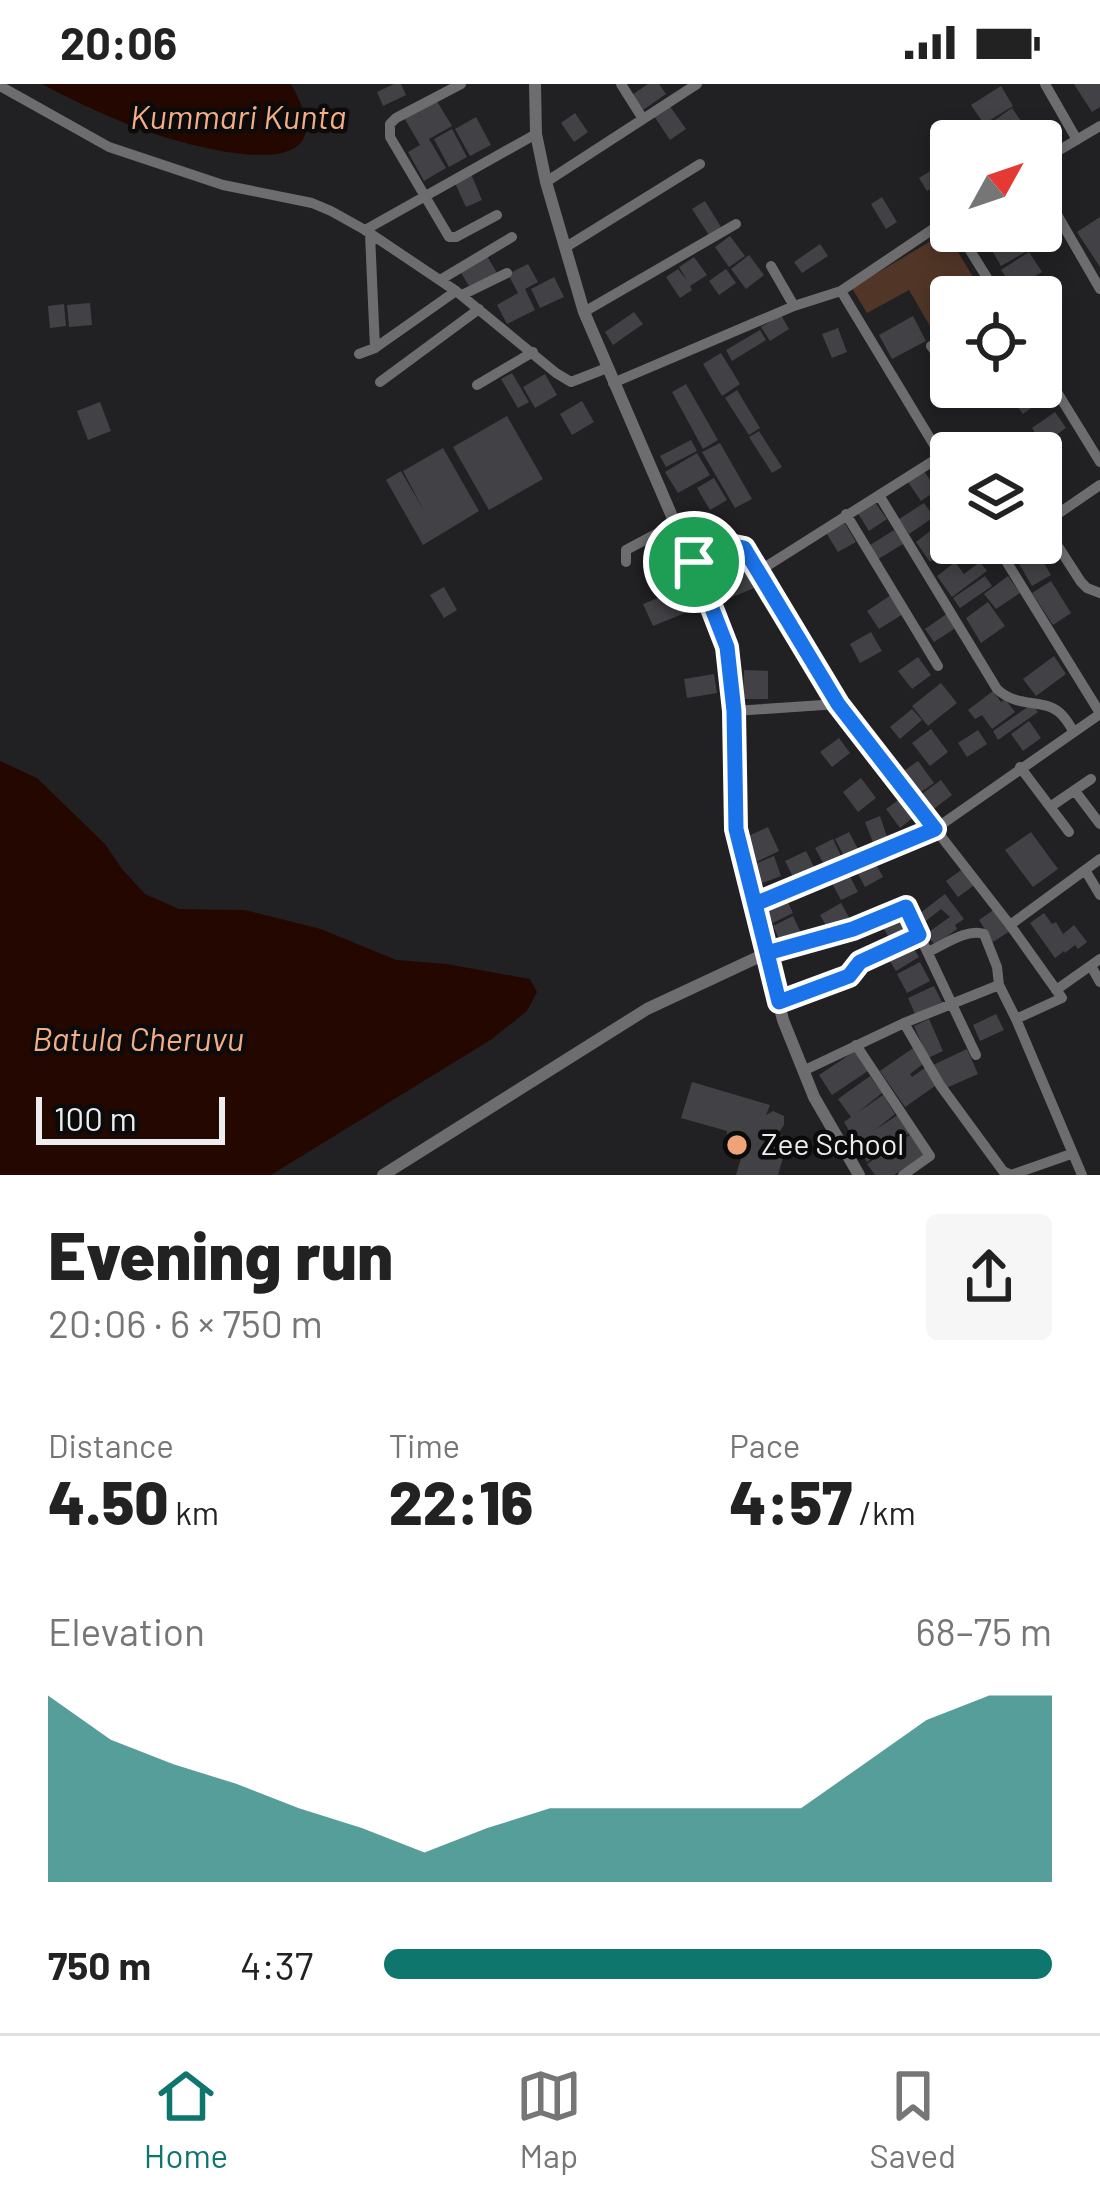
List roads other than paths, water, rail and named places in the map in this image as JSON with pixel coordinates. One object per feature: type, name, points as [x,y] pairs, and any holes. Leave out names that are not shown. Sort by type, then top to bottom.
[{"type":"street","points":[[460,84],[396,118],[390,124],[390,136],[446,234],[452,238],[497,215]]},
{"type":"street","points":[[621,84],[643,119]]},
{"type":"street","points":[[546,182],[697,84]]},
{"type":"street","points":[[1045,84],[1077,140]]},
{"type":"street","points":[[534,85],[536,134],[546,182],[584,312],[727,647],[734,711],[736,829],[779,1002],[814,1097],[859,1175]]},
{"type":"street","points":[[0,86],[109,147],[223,185],[312,203],[367,232],[459,293],[571,382],[607,368]]},
{"type":"street","points":[[1062,149],[1100,125]]},
{"type":"street","points":[[367,232],[423,195],[536,134]]},
{"type":"street","points":[[566,247],[700,164]]},
{"type":"street","points":[[1062,223],[1100,289]]},
{"type":"street","points":[[584,312],[736,224]]},
{"type":"street","points":[[367,232],[375,347]]},
{"type":"street","points":[[613,383],[794,306],[842,291],[930,232]]},
{"type":"street","points":[[440,280],[512,237]]},
{"type":"street","points":[[771,266],[794,306]]},
{"type":"street","points":[[359,354],[459,293],[507,273]]},
{"type":"street","points":[[842,291],[930,439]]},
{"type":"street","points":[[380,382],[479,309]]},
{"type":"street","points":[[477,386],[533,352]]},
{"type":"street","points":[[1062,400],[1100,462]]},
{"type":"street","points":[[759,571],[930,462]]},
{"type":"street","points":[[1062,509],[1100,485]]},
{"type":"street","points":[[879,495],[997,688],[1012,701],[1054,708],[1074,732]]},
{"type":"street","points":[[846,514],[938,666]]},
{"type":"street","points":[[626,562],[626,550],[675,524]]},
{"type":"street","points":[[694,562],[734,544],[744,548],[838,704],[1062,998],[1016,1019]]},
{"type":"street","points":[[1062,552],[1087,588],[1100,592]]},
{"type":"street","points":[[755,904],[935,829],[1100,713],[1007,564]]},
{"type":"street","points":[[734,711],[838,704]]},
{"type":"street","points":[[1020,767],[1069,832]]},
{"type":"street","points":[[1050,806],[1091,779]]},
{"type":"street","points":[[1075,790],[1100,824]]},
{"type":"street","points":[[1010,925],[1100,859]]},
{"type":"street","points":[[1085,870],[1100,895]]},
{"type":"street","points":[[383,1175],[647,1010],[767,953],[853,929],[906,907],[976,1055]]},
{"type":"street","points":[[928,952],[970,933],[984,934],[998,967],[999,985],[1082,1175]]},
{"type":"street","points":[[779,1002],[849,976],[860,962],[919,935]]},
{"type":"street","points":[[1056,990],[1095,962],[1100,982]]},
{"type":"street","points":[[802,1071],[999,985]]},
{"type":"street","points":[[904,1023],[940,1084],[1003,1171],[1011,1174],[1071,1154]]},
{"type":"street","points":[[856,1045],[930,1156],[904,1175]]},
{"type":"water","name":"Kummari Kunta","points":[[42,84],[291,84],[306,128],[299,145],[281,153],[227,152],[143,130]]},
{"type":"water","name":"Batula Cheruvu","points":[[0,761],[37,778],[105,844],[145,894],[179,909],[245,910],[321,929],[396,960],[530,979],[537,992],[527,1011],[492,1039],[271,1175],[0,1175]]},
{"type":"place","name":"Zee School","points":[[737,1145]]}]
